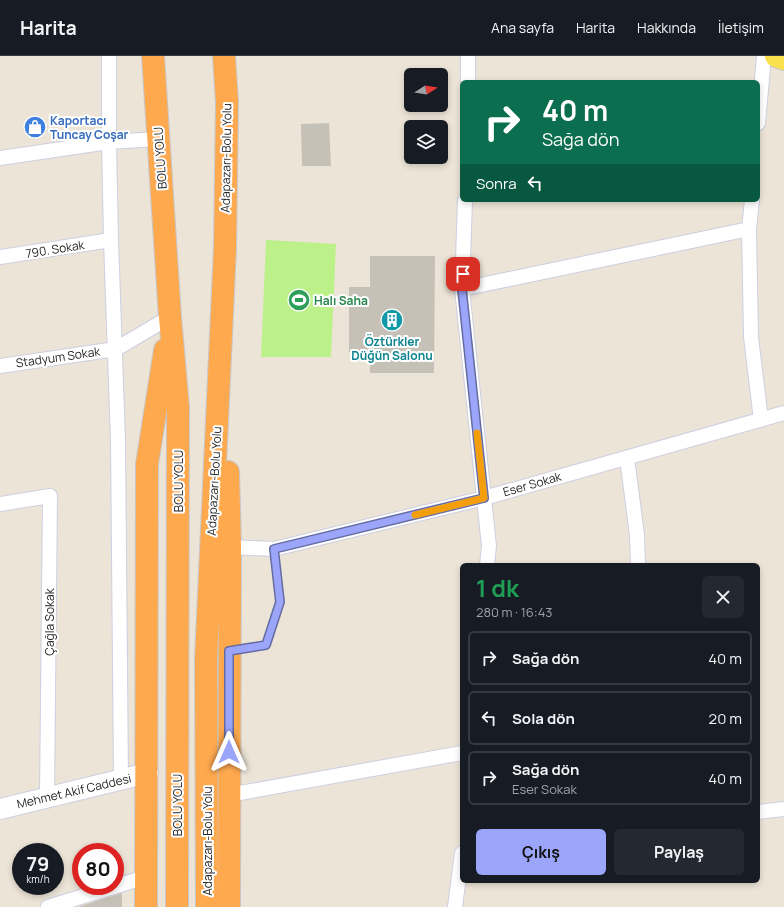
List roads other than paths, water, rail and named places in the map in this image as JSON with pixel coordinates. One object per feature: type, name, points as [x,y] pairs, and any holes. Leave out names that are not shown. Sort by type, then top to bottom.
[{"type":"highway","name":"BOLU YOLU","points":[[153,56],[170,317],[178,407],[177,907]]},
{"type":"highway","name":"Adapazarı-Bolu Yolu","points":[[207,907],[206,660],[225,248],[227,61]]},
{"type":"highway","points":[[225,248],[230,547],[229,907]]},
{"type":"highway","points":[[146,907],[148,774],[147,464],[170,317]]},
{"type":"main road","points":[[776,56],[784,59]]},
{"type":"main road","name":"Mehmet Akif Caddesi","points":[[0,809],[148,774]]},
{"type":"street","points":[[109,56],[111,240],[116,349],[118,441],[121,780]]},
{"type":"street","points":[[468,56],[468,80]]},
{"type":"street","points":[[760,101],[764,56]]},
{"type":"street","points":[[0,158],[109,142],[159,139]]},
{"type":"street","points":[[465,202],[462,289],[489,546],[487,563]]},
{"type":"street","points":[[752,202],[749,229],[751,337],[761,420]]},
{"type":"street","points":[[462,289],[749,229]]},
{"type":"street","name":"790. Sokak","points":[[0,257],[111,240]]},
{"type":"street","points":[[116,349],[170,317]]},
{"type":"street","name":"Stadyum Sokak","points":[[0,366],[116,349]]},
{"type":"street","name":"Eser Sokak","points":[[230,547],[274,549],[484,498],[784,413]]},
{"type":"street","points":[[627,458],[637,535],[638,563]]},
{"type":"street","name":"Çağla Sokak","points":[[0,504],[50,496],[47,798]]},
{"type":"street","points":[[229,795],[460,753]]},
{"type":"street","points":[[760,812],[784,809]]},
{"type":"street","points":[[456,907],[460,871]]},
{"type":"street","points":[[48,907],[146,877]]},
{"type":"lane","points":[[229,651],[266,645],[280,602],[274,549]]},
{"type":"place","name":"Kaportacı Tuncay Coşar","points":[[35,127]]},
{"type":"place","name":"Halı Saha","points":[[299,300]]},
{"type":"place","name":"Öztürkler Düğün Salonu","points":[[392,320]]}]
